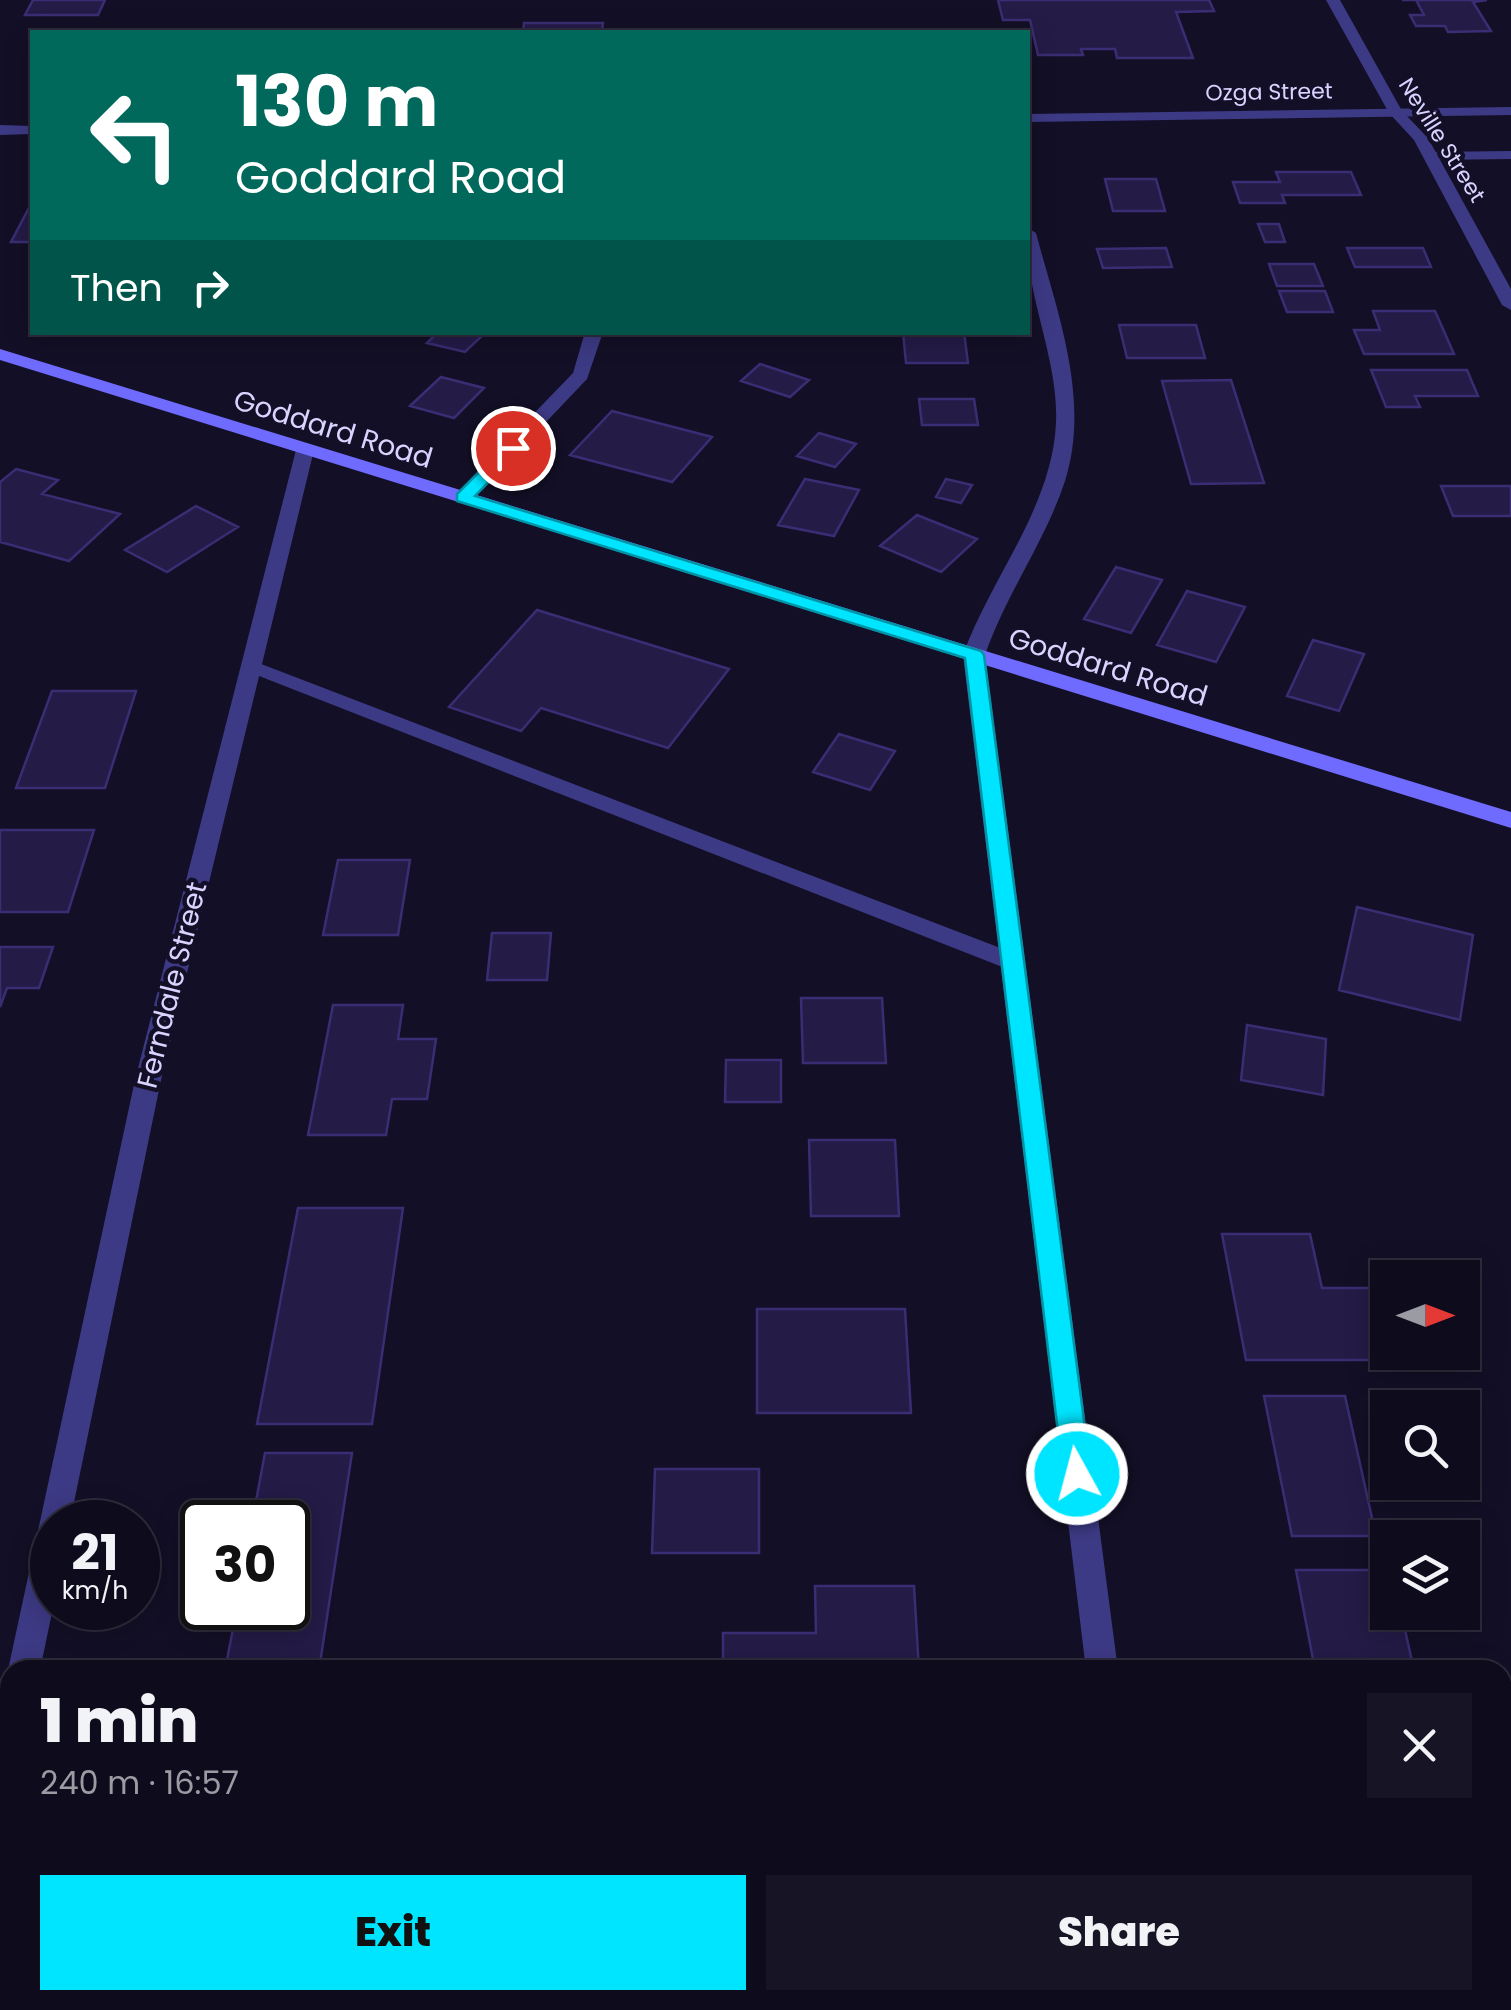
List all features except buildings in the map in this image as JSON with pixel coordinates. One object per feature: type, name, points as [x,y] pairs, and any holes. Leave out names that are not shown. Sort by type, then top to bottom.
[{"type":"main road","name":"Goddard Road","points":[[0,354],[1511,820]]},
{"type":"street","name":"Neville Street","points":[[1332,0],[1396,113],[1420,138],[1511,305]]},
{"type":"street","name":"Ozga Street","points":[[1030,118],[1511,112]]},
{"type":"street","points":[[0,130],[30,130]]},
{"type":"street","points":[[1030,242],[1061,376],[1066,421],[1064,448],[1055,481],[982,628],[974,655],[1101,1660]]},
{"type":"street","points":[[463,498],[581,375],[593,335]]},
{"type":"street","name":"Ferndale Street","points":[[60,1500],[148,1080],[304,450]]},
{"type":"street","points":[[26,1660],[32,1630]]},
{"type":"lane","points":[[1430,156],[1511,155]]},
{"type":"lane","points":[[251,666],[1013,962]]},
{"type":"route","points":[[513,448],[463,498],[974,655],[1077,1474]]}]
